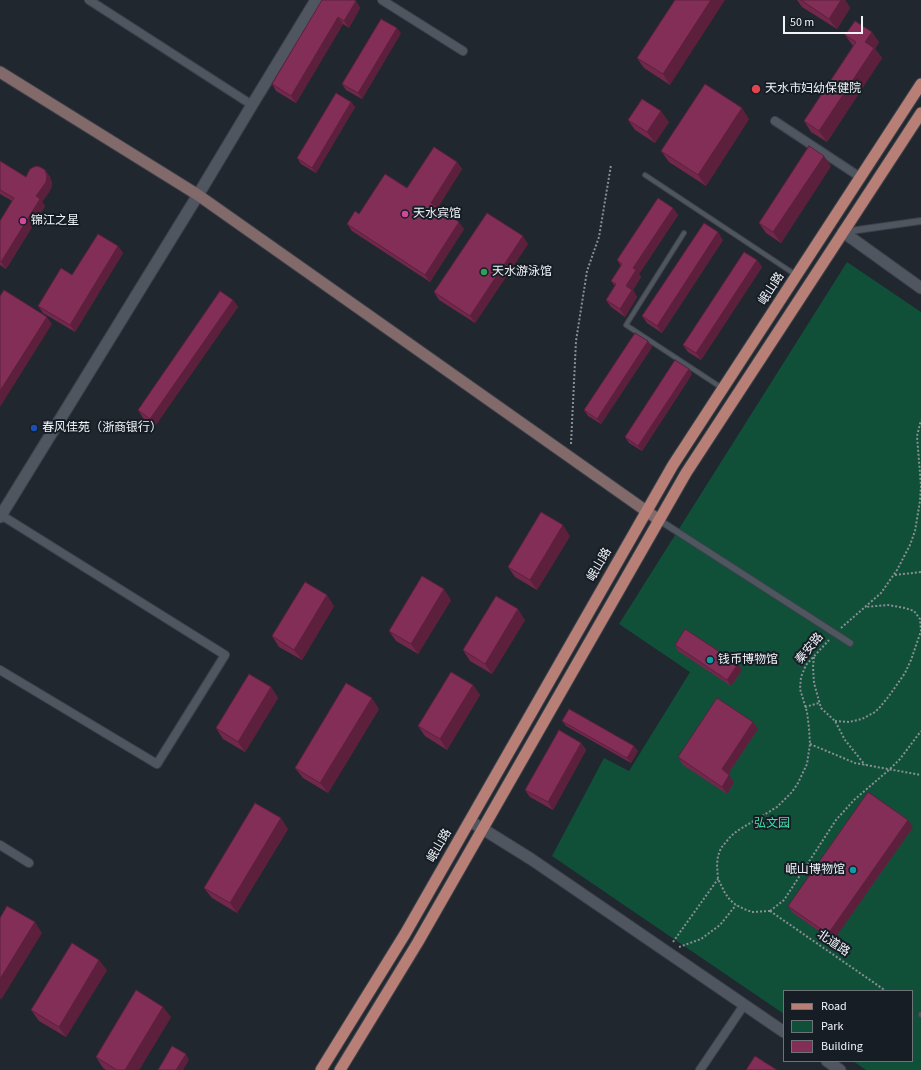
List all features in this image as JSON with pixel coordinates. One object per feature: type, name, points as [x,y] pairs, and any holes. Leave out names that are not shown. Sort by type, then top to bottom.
[{"type":"main road","points":[[0,72],[198,195],[659,520]]},
{"type":"main road","name":"岷山路","points":[[321,1070],[405,934],[672,465],[921,84]]},
{"type":"main road","points":[[340,1070],[418,942],[686,473],[921,112]]},
{"type":"street","points":[[89,0],[252,105]]},
{"type":"street","points":[[0,670],[157,764],[225,655],[1,516],[316,0]]},
{"type":"street","points":[[382,0],[463,51]]},
{"type":"street","points":[[775,121],[860,178]]},
{"type":"street","points":[[843,232],[921,221]]},
{"type":"street","points":[[843,232],[921,288]]},
{"type":"street","points":[[659,520],[850,643]]},
{"type":"street","points":[[470,821],[531,859],[783,1031]]},
{"type":"street","points":[[0,845],[29,863]]},
{"type":"street","points":[[700,1070],[744,1004]]},
{"type":"street","points":[[828,1062],[840,1070]]},
{"type":"lane","points":[[645,175],[796,275]]},
{"type":"lane","points":[[684,233],[626,324],[723,388]]},
{"type":"path","points":[[570,457],[576,340],[587,271],[599,237],[611,165]]},
{"type":"path","name":"秦安路","points":[[770,911],[752,912],[736,905],[730,900],[724,893],[718,879],[718,856],[721,848],[737,831],[777,807],[792,792],[801,778],[807,764],[810,744],[809,728],[800,689],[801,677],[806,665],[835,633],[881,593],[904,559],[915,531],[918,516],[921,486],[917,436],[921,420]]},
{"type":"path","points":[[894,575],[909,574],[919,571],[921,572]]},
{"type":"path","points":[[835,721],[849,722],[862,719],[875,712],[889,696],[905,673],[911,660],[920,631],[920,618],[914,611],[897,606],[880,605],[864,607]]},
{"type":"path","points":[[814,656],[814,683],[821,708],[835,721],[845,740],[865,765]]},
{"type":"path","points":[[805,707],[819,703]]},
{"type":"path","points":[[770,911],[784,900],[836,820],[854,800],[890,770],[921,731]]},
{"type":"path","points":[[810,744],[855,763],[921,775]]},
{"type":"path","points":[[666,952],[718,879]]},
{"type":"path","points":[[666,952],[701,940],[720,925],[736,905]]},
{"type":"path","name":"北道路","points":[[770,911],[885,990]]},
{"type":"green space","name":"弘文园","points":[[847,262],[921,312],[921,1070],[866,1070],[854,1062],[913,1062],[913,990],[783,990],[783,1013],[552,856],[604,758],[629,771],[690,672],[619,624]]},
{"type":"building","points":[[322,0],[356,1],[344,21],[338,17],[291,96],[272,84]]},
{"type":"building","points":[[675,0],[711,0],[663,74],[637,58]]},
{"type":"building","points":[[801,0],[841,0],[829,19]]},
{"type":"building","points":[[381,19],[397,28],[358,93],[342,84]]},
{"type":"building","points":[[855,21],[872,32],[865,42],[874,48],[819,131],[804,121],[856,42],[845,35]]},
{"type":"building","points":[[705,84],[742,108],[698,175],[661,151]]},
{"type":"building","points":[[336,93],[351,102],[312,168],[297,158]]},
{"type":"building","points":[[642,99],[661,111],[647,132],[628,120]]},
{"type":"building","points":[[809,146],[824,156],[773,232],[759,223]]},
{"type":"building","name":"天水宾馆","points":[[434,147],[457,162],[431,203],[459,222],[425,275],[347,224],[355,211],[359,214],[385,174],[407,188]]},
{"type":"building","name":"锦江之星","points":[[0,161],[26,177],[30,169],[36,166],[45,170],[47,176],[46,182],[36,196],[40,199],[1,262],[0,221],[14,198],[0,190]]},
{"type":"building","points":[[658,198],[673,208],[633,268],[636,270],[626,286],[632,290],[620,309],[606,300],[616,284],[611,281],[622,264],[617,260]]},
{"type":"building","name":"天水游泳馆","points":[[487,213],[523,236],[470,316],[434,292]]},
{"type":"building","points":[[704,223],[718,232],[657,326],[642,316]]},
{"type":"building","points":[[98,234],[118,246],[70,325],[38,306],[61,268],[72,275]]},
{"type":"building","points":[[744,252],[757,260],[696,353],[683,345]]},
{"type":"building","points":[[4,290],[47,317],[0,391],[0,296]]},
{"type":"building","points":[[220,291],[233,300],[150,419],[138,410]]},
{"type":"building","points":[[635,333],[648,341],[597,419],[584,410]]},
{"type":"building","points":[[675,360],[689,369],[638,446],[625,437]]},
{"type":"building","points":[[541,512],[563,525],[530,580],[508,567]]},
{"type":"building","points":[[422,576],[444,589],[411,644],[389,631]]},
{"type":"building","points":[[305,582],[327,595],[294,650],[272,636]]},
{"type":"building","points":[[496,596],[518,609],[485,664],[463,650]]},
{"type":"building","name":"钱币博物馆","points":[[685,629],[738,664],[727,680],[675,645]]},
{"type":"building","points":[[451,672],[473,685],[440,739],[418,726]]},
{"type":"building","points":[[249,674],[271,687],[238,742],[216,728]]},
{"type":"building","points":[[346,683],[372,698],[320,783],[295,768]]},
{"type":"building","points":[[717,698],[753,722],[722,769],[729,775],[722,787],[678,757]]},
{"type":"building","points":[[569,709],[634,746],[627,758],[562,721]]},
{"type":"building","points":[[559,730],[581,743],[548,802],[525,790]]},
{"type":"building","name":"岷山博物馆","points":[[868,792],[908,820],[828,934],[788,906]]},
{"type":"building","points":[[255,803],[281,818],[230,903],[204,888]]},
{"type":"building","points":[[7,906],[35,922],[0,979],[0,918]]},
{"type":"building","points":[[72,943],[99,960],[59,1027],[31,1010]]},
{"type":"building","points":[[136,990],[163,1007],[125,1070],[117,1070],[96,1057]]},
{"type":"building","points":[[172,1046],[186,1054],[176,1070],[158,1070]]},
{"type":"building","points":[[755,1056],[777,1070],[746,1070]]},
{"type":"place","name":"天水市妇幼保健院","points":[[756,89]]},
{"type":"place","name":"天水宾馆","points":[[405,214]]},
{"type":"place","name":"锦江之星","points":[[23,221]]},
{"type":"place","name":"天水游泳馆","points":[[484,272]]},
{"type":"place","name":"春风佳苑（浙商银行）","points":[[34,428]]},
{"type":"place","name":"钱币博物馆","points":[[710,660]]},
{"type":"place","name":"岷山博物馆","points":[[853,870]]}]
